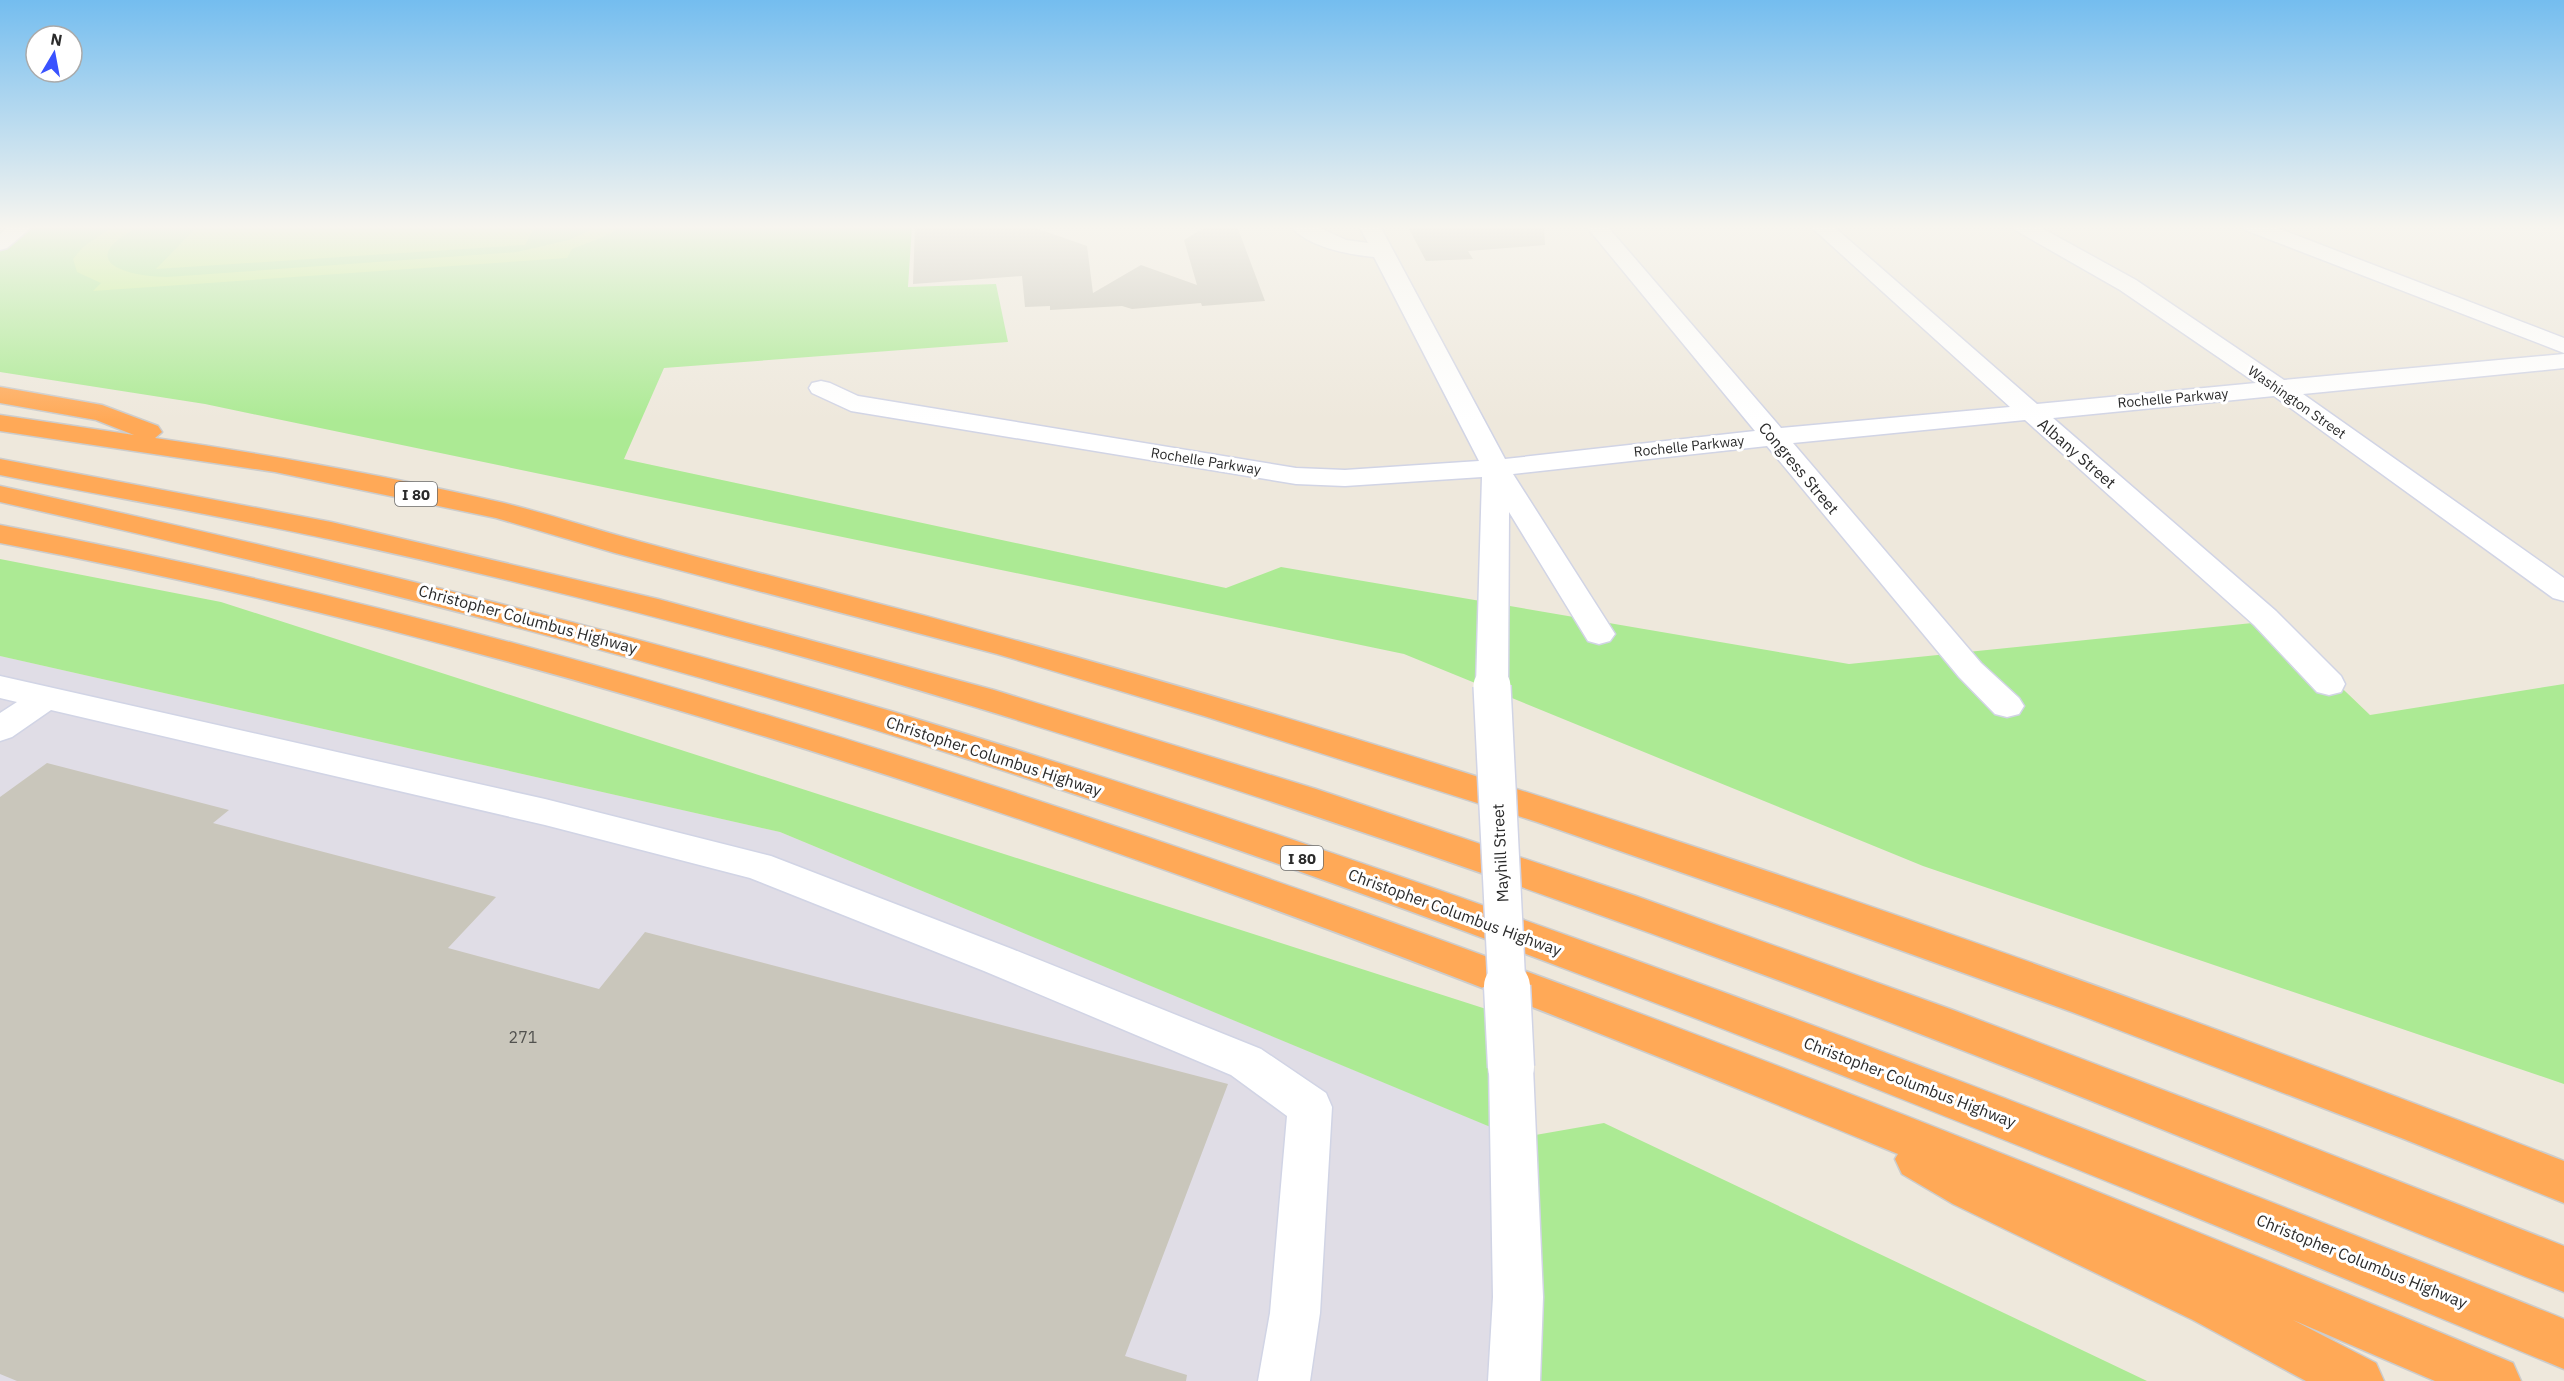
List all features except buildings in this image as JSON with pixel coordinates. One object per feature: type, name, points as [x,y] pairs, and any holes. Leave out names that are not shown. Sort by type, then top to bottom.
[{"type":"highway","points":[[0,395],[102,413],[204,453]]},
{"type":"highway","name":"I 80","points":[[0,423],[275,464],[501,511],[625,547],[1008,647],[1322,740],[1672,854],[2031,980],[2564,1182]]},
{"type":"highway","points":[[0,467],[256,514],[565,584],[837,656],[1128,743],[1562,886],[1841,987],[2233,1137],[2564,1269]]},
{"type":"highway","name":"Christopher Columbus Highway","points":[[0,494],[282,556],[526,618],[795,694],[1094,787],[1316,862],[1773,1028],[2092,1152],[2564,1344]]},
{"type":"highway","points":[[0,534],[164,567],[384,619],[589,674],[800,737],[1073,824],[1431,952],[1821,1102],[2275,1287],[2495,1381]]},
{"type":"highway","points":[[1821,1102],[1969,1189],[2210,1303],[2358,1381]]},
{"type":"street","name":"Mayhill Street","points":[[1403,290],[1496,468],[1599,634]]},
{"type":"street","name":"Congress Street","points":[[1650,290],[1970,670],[2007,706]]},
{"type":"street","name":"Albany Street","points":[[1893,290],[2265,618],[2329,684]]},
{"type":"street","name":"Washington Street","points":[[2136,290],[2279,388],[2564,592]]},
{"type":"street","points":[[2420,290],[2564,346]]},
{"type":"street","name":"Rochelle Parkway","points":[[821,388],[851,403],[1296,476],[1345,478],[1496,468],[1773,437],[2564,361]]},
{"type":"street","name":"Mayhill Street","points":[[1496,468],[1492,686],[1511,1067],[1518,1297],[1514,1381]]},
{"type":"street","points":[[0,687],[545,812],[758,866],[998,960],[1246,1062],[1310,1107],[1295,1313],[1284,1381]]},
{"type":"street","points":[[0,729],[47,697]]},
{"type":"shaded area","points":[[0,656],[780,832],[1518,1138],[1518,1381],[0,1381]]},
{"type":"green space","points":[[0,290],[997,290],[1008,342],[664,368],[624,459],[1226,588],[1281,567],[1849,664],[2272,621],[2370,715],[2564,684],[2564,1084],[1923,866],[1404,654],[205,404],[0,372]]},
{"type":"green space","points":[[0,559],[221,602],[1511,1017],[1518,1138],[1604,1123],[2147,1381],[1518,1381],[1517,1138],[780,832],[0,656]]}]
